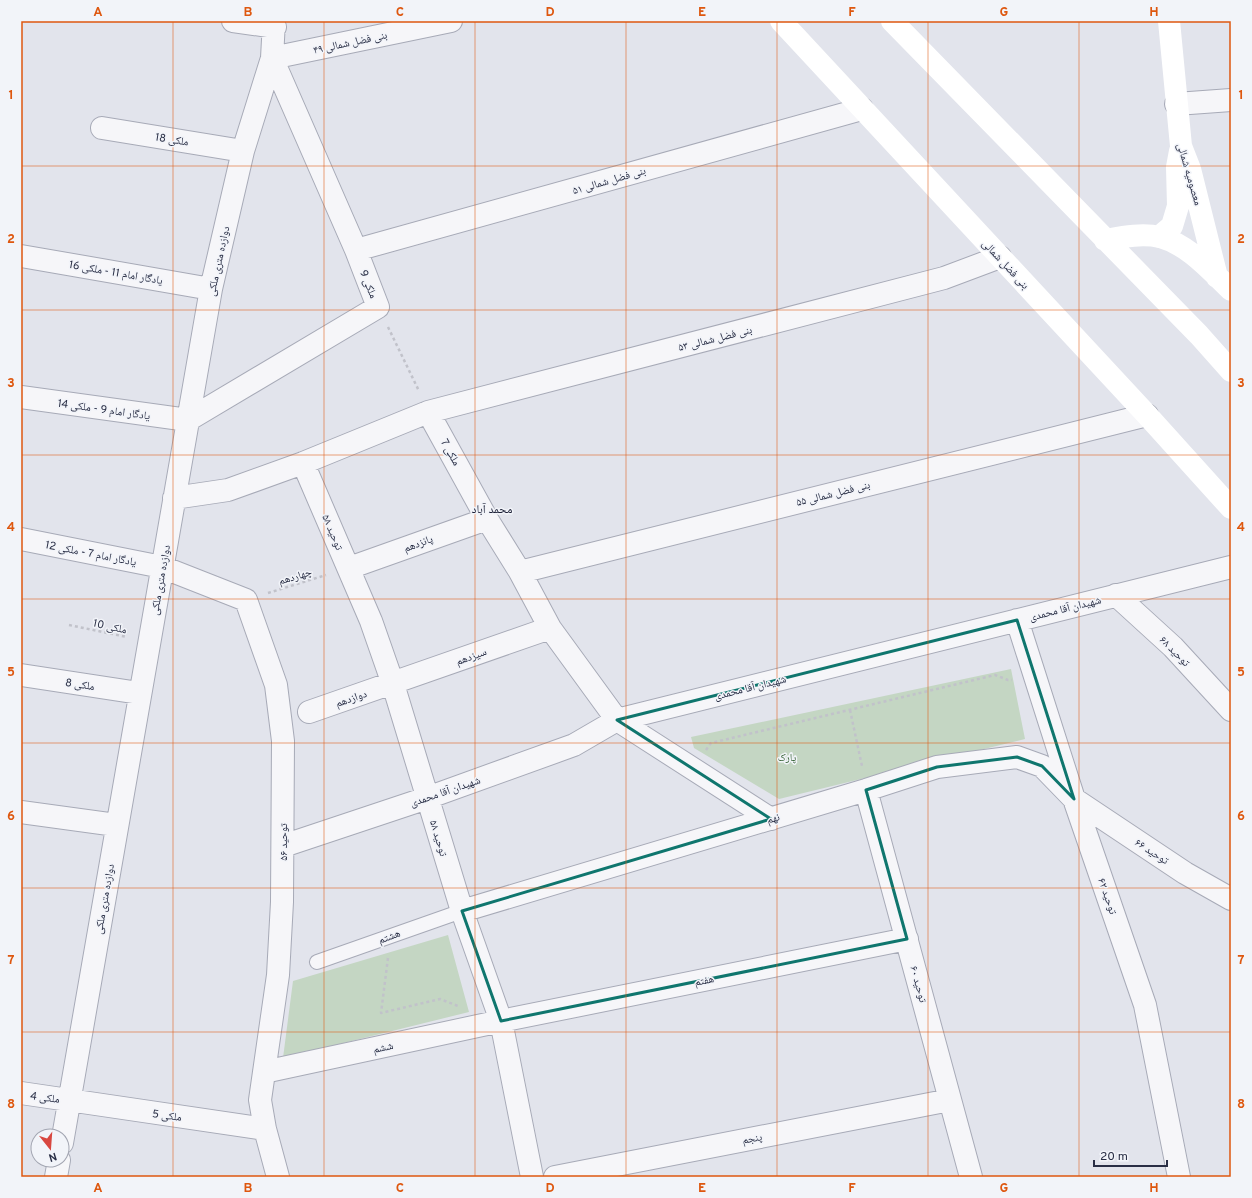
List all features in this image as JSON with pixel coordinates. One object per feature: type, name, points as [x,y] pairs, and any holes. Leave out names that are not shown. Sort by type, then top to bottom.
[{"type":"main road","name":"بنی فضل شمالی","points":[[781,21],[1147,415],[1231,508]]},
{"type":"main road","points":[[892,21],[1104,240],[1199,335],[1231,371]]},
{"type":"main road","name":"معصومیه شمالی","points":[[1169,21],[1181,146],[1190,169],[1224,283]]},
{"type":"main road","points":[[1159,237],[1172,226],[1178,206],[1177,167],[1181,146]]},
{"type":"main road","points":[[1104,240],[1133,236],[1159,237],[1184,248],[1224,283]]},
{"type":"street","points":[[232,21],[275,24]]},
{"type":"street","name":"بنی فضل شمالی ۴۹","points":[[272,58],[451,21]]},
{"type":"street","name":"دوازده متری ملکی","points":[[65,1128],[116,825],[211,288],[243,151],[272,58],[275,24]]},
{"type":"street","name":"ملکی 9","points":[[188,420],[378,307],[356,250],[272,58]]},
{"type":"street","points":[[1176,104],[1231,100]]},
{"type":"street","name":"بنی فضل شمالی ۵۱","points":[[356,250],[862,109]]},
{"type":"street","name":"ملکی 18","points":[[102,128],[243,151]]},
{"type":"street","name":"یادگار امام 11 - ملکی 16","points":[[21,256],[211,288]]},
{"type":"street","name":"بنی فضل شمالی ۵۳","points":[[428,412],[944,278],[1000,257]]},
{"type":"street","name":"یادگار امام 9 - ملکی 14","points":[[21,397],[188,420]]},
{"type":"street","points":[[174,498],[228,490],[303,463],[428,412]]},
{"type":"street","name":"ملکی 7","points":[[428,412],[487,519],[520,572],[550,628],[617,720]]},
{"type":"street","name":"بنی فضل شمالی ۵۵","points":[[520,572],[1147,415]]},
{"type":"street","name":"توحید ۵۸","points":[[303,463],[371,621],[393,684],[462,911],[502,1021],[532,1177]]},
{"type":"street","name":"پانزدهم","points":[[349,568],[487,519]]},
{"type":"street","name":"یادگار امام 7 - ملکی 12","points":[[21,540],[162,566]]},
{"type":"street","points":[[162,566],[246,600]]},
{"type":"street","name":"شهیدان آقا محمدی","points":[[283,846],[427,798],[574,745],[617,720],[1231,567]]},
{"type":"street","name":"توحید ۶۸","points":[[1116,595],[1173,647],[1231,710]]},
{"type":"street","name":"توحید ۵۶","points":[[246,600],[276,685],[283,741],[282,902],[278,975],[260,1100],[265,1130],[278,1177]]},
{"type":"street","name":"توحید ۶۲","points":[[1017,620],[1074,800],[1145,1005],[1179,1177]]},
{"type":"street","name":"سیزدهم","points":[[393,684],[550,628]]},
{"type":"street","name":"ملکی 8","points":[[21,675],[139,693]]},
{"type":"street","name":"دوازدهم","points":[[309,712],[393,684]]},
{"type":"street","points":[[617,720],[771,819]]},
{"type":"street","name":"نهم","points":[[462,911],[937,768],[1017,757],[1042,766],[1074,800]]},
{"type":"street","name":"توحید ۶۰","points":[[866,790],[971,1177]]},
{"type":"street","name":"توحید ۶۶","points":[[1074,800],[1185,872],[1231,899]]},
{"type":"street","points":[[21,812],[116,825]]},
{"type":"street","name":"هفتم","points":[[502,1021],[907,939]]},
{"type":"street","name":"ششم","points":[[264,1072],[502,1021]]},
{"type":"street","name":"ملکی 4","points":[[21,1093],[70,1101]]},
{"type":"street","name":"پنجم","points":[[555,1177],[950,1100]]},
{"type":"street","name":"ملکی 5","points":[[70,1101],[265,1130]]},
{"type":"lane","name":"هشتم","points":[[317,962],[462,911]]},
{"type":"path","points":[[378,307],[428,412]]},
{"type":"path","name":"چهاردهم","points":[[246,600],[349,568]]},
{"type":"path","name":"ملکی 10","points":[[69,625],[149,642]]},
{"type":"path","points":[[692,768],[711,743],[995,675],[1008,680],[1035,676]]},
{"type":"path","points":[[850,710],[866,790]]},
{"type":"path","points":[[391,936],[381,1013],[440,999],[461,1007]]},
{"type":"highlighted area","points":[[1017,620],[1074,799],[1042,766],[1017,757],[937,767],[866,790],[907,939],[501,1021],[462,911],[771,819],[617,720]]},
{"type":"green space","name":"پارک","points":[[1011,669],[1025,739],[779,799],[694,748],[691,737]]},
{"type":"green space","points":[[448,935],[469,1012],[283,1058],[293,981]]},
{"type":"district","name":"محمد آباد","points":[[492,509]]}]
